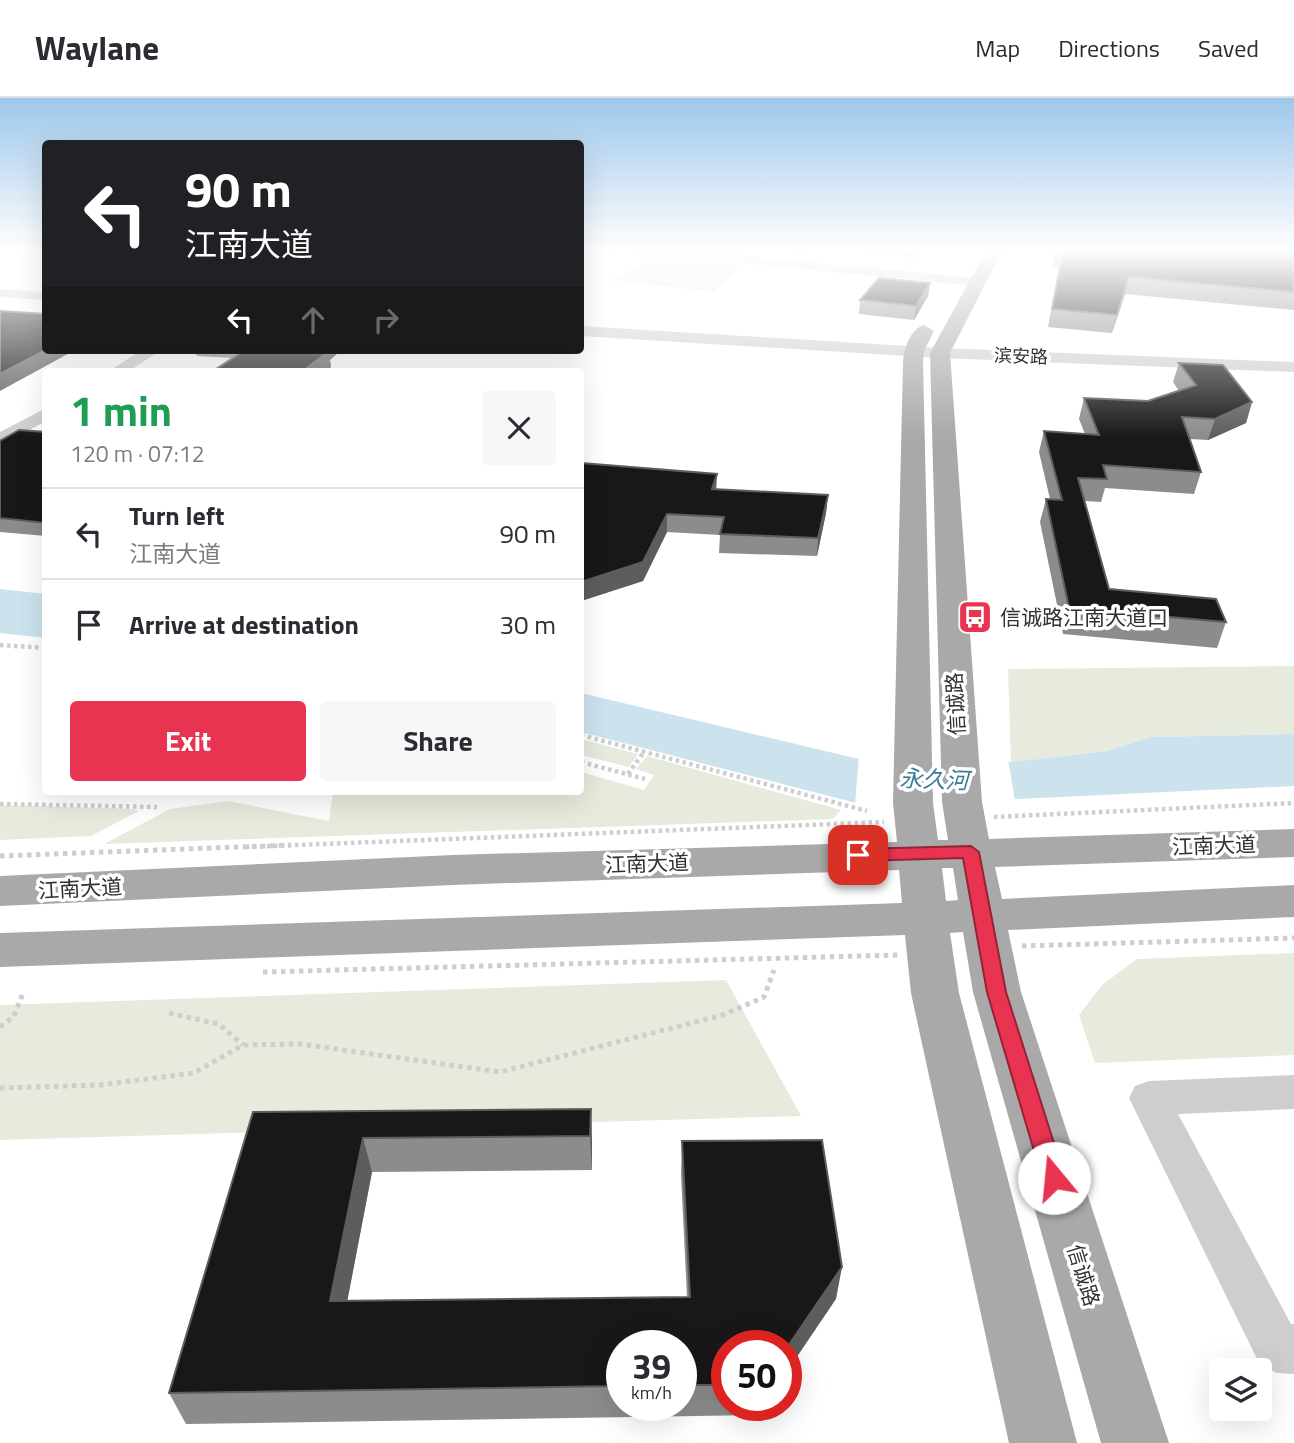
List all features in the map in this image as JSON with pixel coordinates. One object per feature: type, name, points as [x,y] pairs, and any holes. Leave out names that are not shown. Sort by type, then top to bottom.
[{"type":"main road","name":"信诚路","points":[[943,312],[914,351],[912,683],[915,825],[935,993],[1043,1443]]},
{"type":"main road","name":"信诚路","points":[[955,312],[940,353],[954,688],[966,824],[996,992],[1135,1443]]},
{"type":"main road","name":"江南大道","points":[[0,891],[439,870],[915,825],[966,824],[1294,842]]},
{"type":"main road","points":[[0,950],[928,935],[986,932],[1294,901]]},
{"type":"street","name":"滨安路","points":[[584,331],[940,353],[1294,367]]},
{"type":"street","points":[[122,368],[146,354]]},
{"type":"street","points":[[0,440],[42,415]]},
{"type":"street","points":[[1294,1093],[1149,1098],[1277,1348],[1294,1349]]},
{"type":"path","points":[[0,645],[42,648]]},
{"type":"path","points":[[584,736],[867,811]]},
{"type":"path","points":[[628,774],[644,751]]},
{"type":"path","points":[[584,763],[645,779]]},
{"type":"path","points":[[966,824],[1294,803]]},
{"type":"path","points":[[0,804],[157,807]]},
{"type":"path","points":[[0,856],[915,825]]},
{"type":"path","points":[[986,932],[1294,938]]},
{"type":"path","points":[[250,973],[859,958],[928,935]]},
{"type":"path","points":[[0,1088],[100,1086],[194,1073],[243,1045],[300,1044],[420,1063],[500,1072],[723,1015],[765,998],[774,970]]},
{"type":"path","points":[[0,1027],[14,1016],[23,993]]},
{"type":"path","points":[[169,1013],[219,1024],[243,1045]]},
{"type":"shaded area","points":[[1294,666],[1294,734],[1151,737],[1107,751],[1011,762],[1008,669]]},
{"type":"shaded area","points":[[584,740],[638,754],[629,767],[584,756]]},
{"type":"shaded area","points":[[647,756],[841,810],[833,819],[104,844],[170,809],[228,801],[329,821],[333,795],[584,795],[584,773],[644,790],[654,775],[636,769]]},
{"type":"shaded area","points":[[0,805],[139,811],[91,836],[0,840]]},
{"type":"shaded area","points":[[1294,953],[1294,1055],[1095,1063],[1079,1015],[1102,985],[1137,959]]},
{"type":"shaded area","points":[[726,980],[801,1116],[0,1140],[0,1005]]},
{"type":"water","points":[[0,589],[42,594],[42,638],[0,633]]},
{"type":"water","name":"永久河","points":[[584,694],[859,759],[1011,762],[1107,751],[1151,737],[1294,734],[1294,786],[1018,799],[856,803],[584,733]]},
{"type":"pier","points":[[859,756],[1008,759],[1015,801],[855,805]]},
{"type":"building","points":[[0,312],[42,314],[42,352],[0,374]]},
{"type":"building","points":[[1082,312],[1118,312],[1117,315]]},
{"type":"building","points":[[239,354],[325,354],[307,368],[218,368]]},
{"type":"building","points":[[1179,363],[1223,365],[1252,402],[1215,419],[1182,417],[1201,472],[1103,465],[1107,479],[1078,478],[1109,589],[1216,599],[1226,622],[1069,608],[1046,499],[1062,500],[1044,431],[1099,435],[1084,398],[1148,401],[1196,385]]},
{"type":"building","points":[[19,430],[42,432],[42,523],[0,518],[0,441]]},
{"type":"building","points":[[584,463],[717,474],[712,489],[828,495],[818,538],[720,534],[724,517],[667,514],[643,562],[584,581]]},
{"type":"building","points":[[591,1109],[590,1136],[363,1138],[330,1301],[690,1297],[682,1141],[822,1140],[842,1267],[799,1330],[711,1330],[711,1385],[697,1385],[697,1330],[606,1330],[606,1386],[169,1393],[253,1112]]},
{"type":"place","name":"信诚路江南大道口","points":[[975,617]]},
{"type":"route","points":[[858,855],[971,852],[996,992],[1054,1178]]}]
